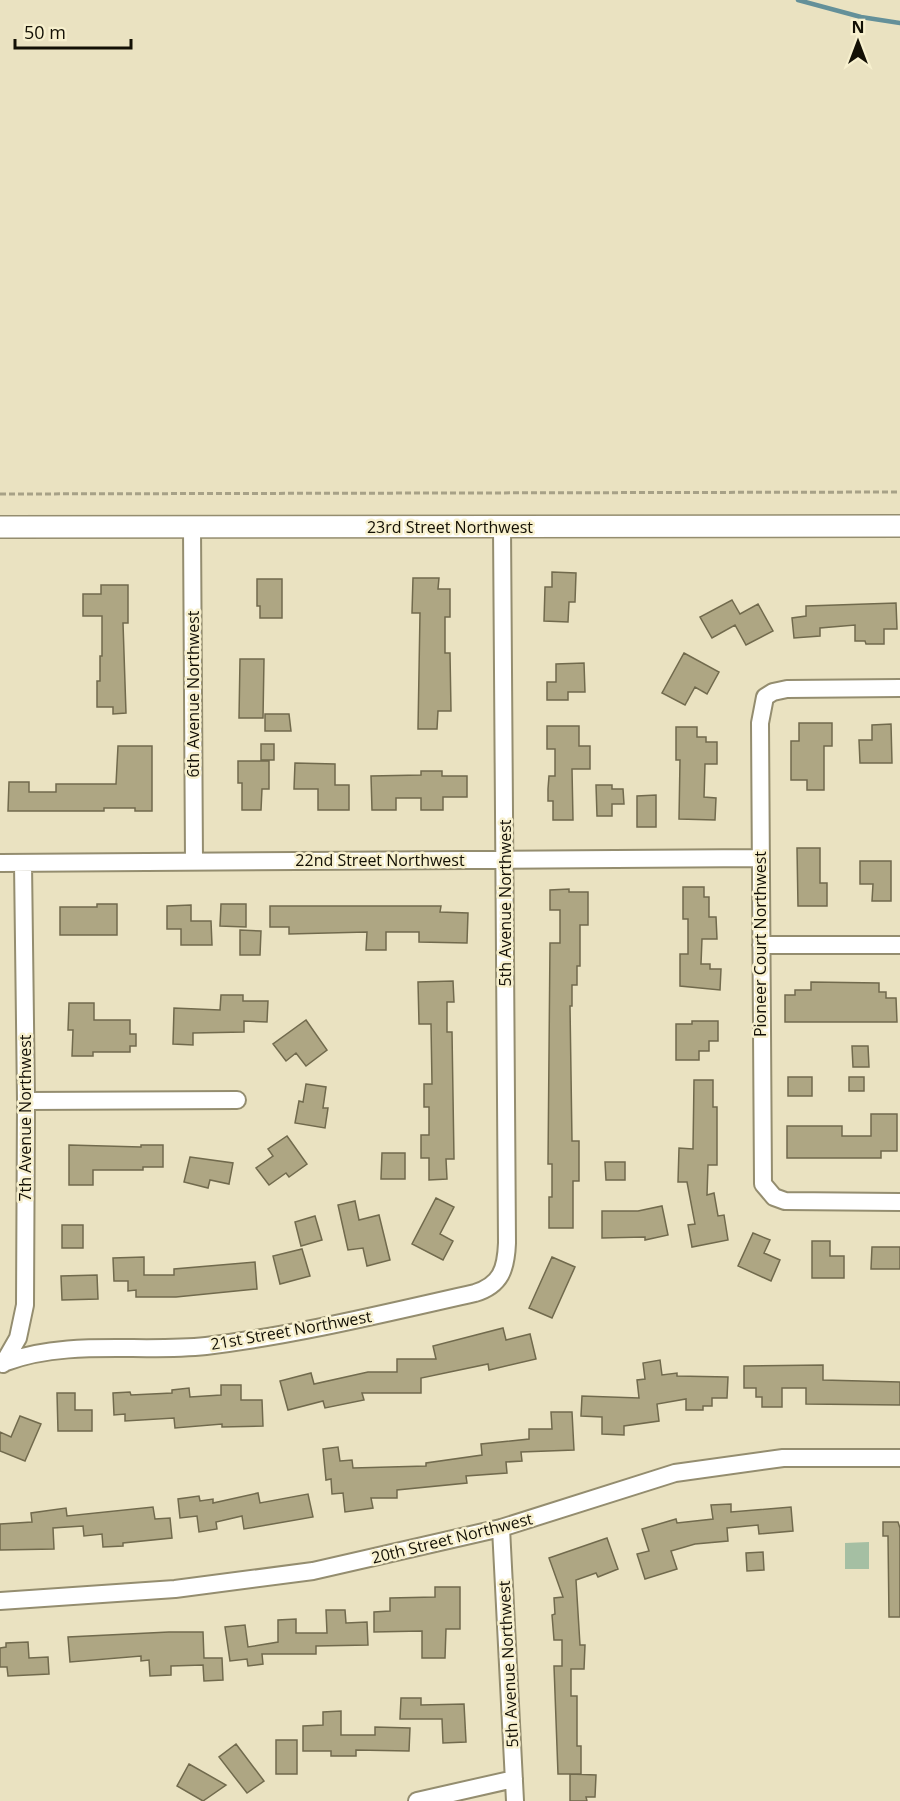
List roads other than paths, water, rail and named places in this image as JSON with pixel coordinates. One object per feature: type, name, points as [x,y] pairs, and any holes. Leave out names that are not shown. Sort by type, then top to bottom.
[{"type":"street","name":"23rd Street Northwest","points":[[0,527],[900,526]]},
{"type":"street","name":"6th Avenue Northwest","points":[[192,527],[195,861]]},
{"type":"street","name":"5th Avenue Northwest","points":[[500,1279],[504,1269],[507,1243],[502,527]]},
{"type":"street","name":"Pioneer Court Northwest","points":[[900,688],[787,689],[773,692],[765,697],[760,723],[759,858],[761,1172],[765,1189],[774,1197],[785,1202],[900,1202]]},
{"type":"street","name":"22nd Street Northwest","points":[[0,863],[759,858]]},
{"type":"street","name":"7th Avenue Northwest","points":[[3,1364],[18,1338],[25,1305],[26,1101],[23,863]]},
{"type":"street","points":[[761,945],[900,945]]},
{"type":"street","points":[[26,1101],[237,1100]]},
{"type":"street","name":"21st Street Northwest","points":[[3,1364],[46,1351],[202,1346],[262,1339],[475,1293],[486,1290],[500,1279]]},
{"type":"street","name":"20th Street Northwest","points":[[0,1601],[99,1596],[244,1582],[313,1571],[501,1527],[675,1473],[783,1458],[900,1458]]},
{"type":"street","name":"5th Avenue Northwest","points":[[501,1527],[515,1801]]},
{"type":"street","points":[[417,1801],[514,1779]]},
{"type":"waterway","points":[[798,0],[861,17],[900,23]]}]
